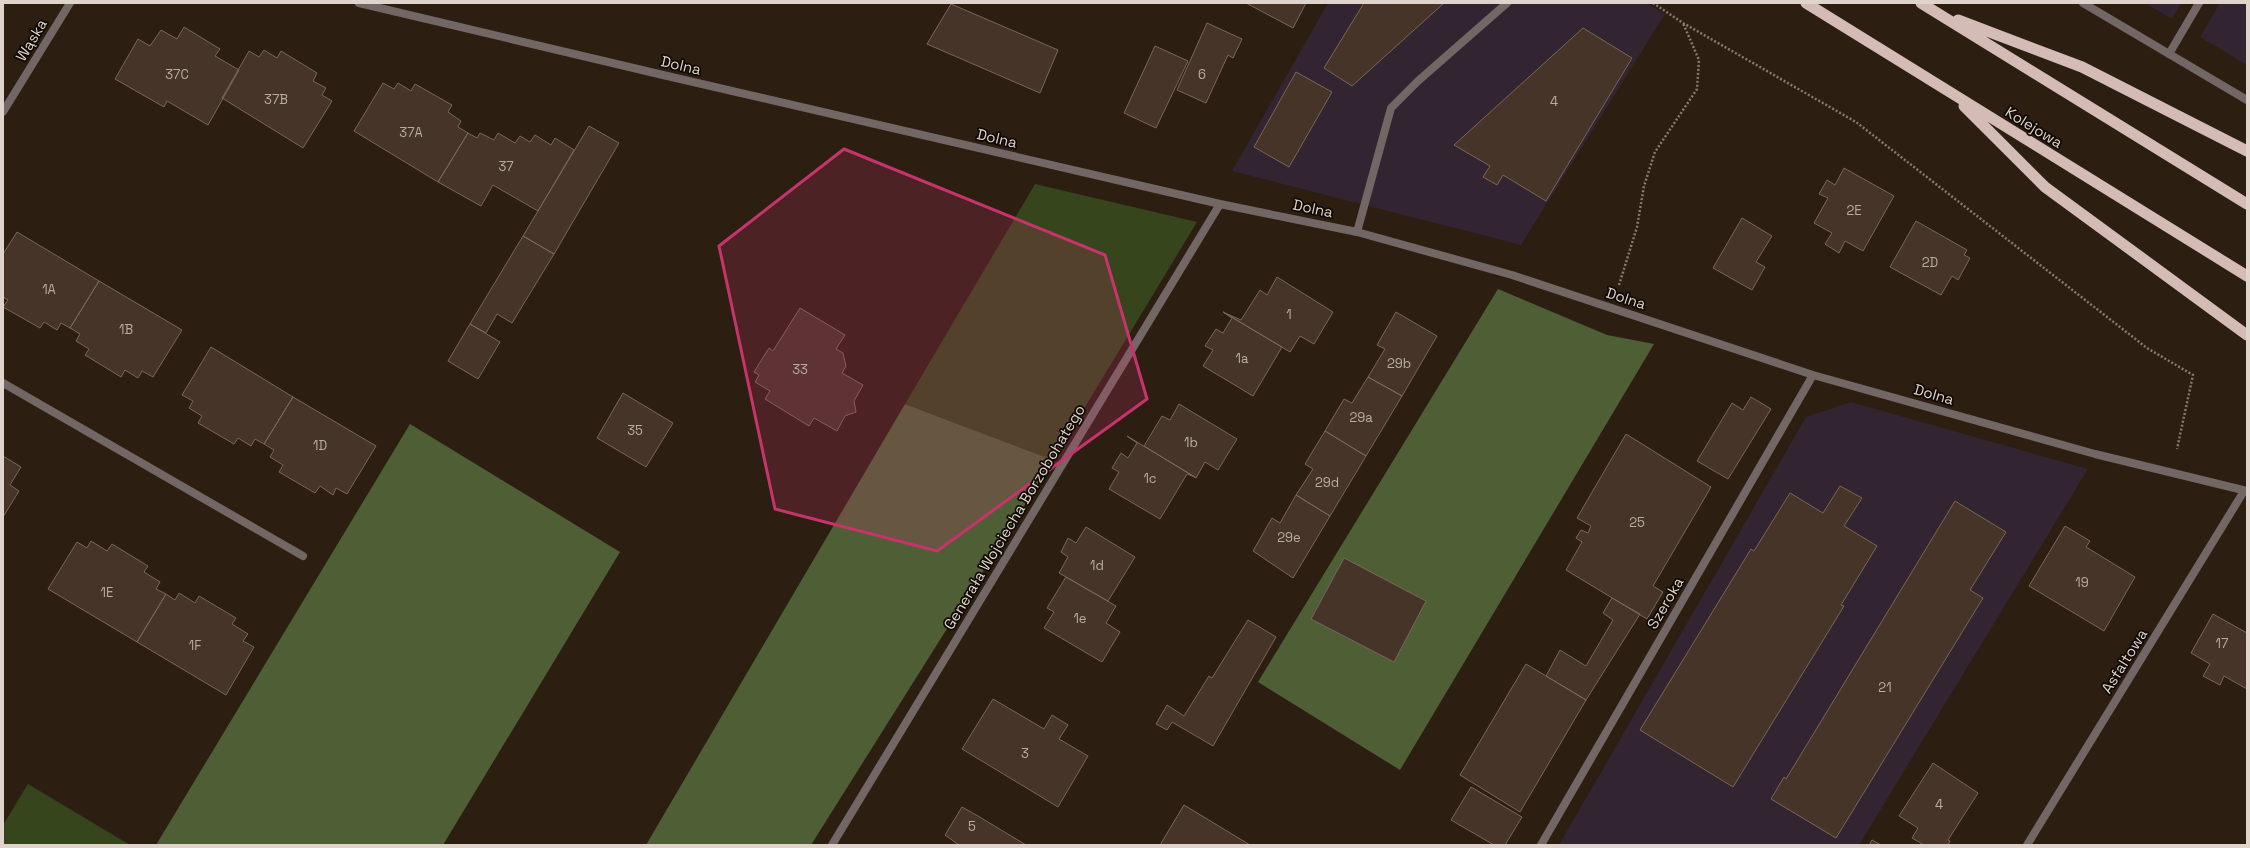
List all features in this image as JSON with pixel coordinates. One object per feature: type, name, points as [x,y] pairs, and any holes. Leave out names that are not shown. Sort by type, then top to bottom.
[{"type":"highway","name":"Kolejowa","points":[[1806,3],[2247,276]]},
{"type":"highway","points":[[1921,3],[2247,204]]},
{"type":"highway","points":[[1933,10],[2082,67],[2247,151]]},
{"type":"highway","points":[[1949,92],[2045,187],[2247,335]]},
{"type":"street","name":"Wąska","points":[[3,112],[70,3]]},
{"type":"street","name":"Dolna","points":[[359,3],[1220,204],[1357,232],[1512,275],[1813,375],[2095,454],[2246,491]]},
{"type":"street","points":[[1357,232],[1391,108],[1418,81],[1507,3]]},
{"type":"street","points":[[2083,3],[2247,100]]},
{"type":"street","points":[[2169,54],[2199,3]]},
{"type":"street","name":"Generała Wojciecha Borzobohatego","points":[[832,845],[1220,204]]},
{"type":"street","name":"Szeroka","points":[[1541,845],[1813,375]]},
{"type":"street","points":[[3,383],[303,556]]},
{"type":"street","name":"Asfaltowa","points":[[2027,845],[2246,491]]},
{"type":"path","points":[[1653,3],[1683,23],[1856,122],[2147,348],[2193,375],[2172,473]]},
{"type":"path","points":[[1612,308],[1637,227],[1644,186],[1655,152],[1697,89],[1699,60],[1683,23]]},
{"type":"highlighted area","points":[[844,149],[1105,255],[1147,399],[937,551],[775,509],[719,246]]},
{"type":"shaded area","points":[[1328,3],[1646,3],[1665,14],[1521,245],[1232,171]]},
{"type":"shaded area","points":[[2145,3],[2181,3],[2172,19]]},
{"type":"shaded area","points":[[2220,3],[2247,3],[2247,65],[2200,37]]},
{"type":"shaded area","points":[[1851,402],[2088,469],[1859,845],[1559,845],[1806,417]]},
{"type":"green space","points":[[1035,184],[1197,222],[1053,460],[905,404]]},
{"type":"green space","points":[[1498,289],[1607,335],[1654,344],[1400,770],[1258,682]]},
{"type":"green space","points":[[905,404],[1053,460],[811,845],[646,845]]},
{"type":"green space","points":[[410,424],[620,552],[443,845],[156,845]]},
{"type":"green space","points":[[28,784],[130,845],[3,845],[3,825]]},
{"type":"building","points":[[1246,3],[1306,3],[1293,28]]},
{"type":"building","points":[[1364,3],[1444,3],[1352,86],[1324,68]]},
{"type":"building","points":[[951,4],[1058,50],[1040,93],[927,44]]},
{"type":"building","points":[[1207,23],[1242,39],[1233,58],[1228,55],[1206,103],[1177,90]]},
{"type":"building","points":[[184,27],[220,49],[215,56],[239,70],[208,125],[167,101],[164,107],[115,79],[138,39],[150,46],[161,30],[177,39]]},
{"type":"building","points":[[1583,28],[1632,58],[1546,201],[1503,175],[1497,185],[1483,177],[1490,166],[1454,145]]},
{"type":"building","points":[[1155,46],[1188,61],[1156,128],[1124,113]]},
{"type":"building","points":[[264,50],[277,58],[281,51],[317,73],[313,81],[326,88],[322,95],[332,101],[303,148],[222,98],[249,51],[259,57]]},
{"type":"building","points":[[1296,72],[1332,92],[1289,167],[1254,147]]},
{"type":"building","points":[[383,83],[394,89],[398,83],[411,91],[415,84],[452,105],[448,112],[461,121],[458,127],[468,133],[438,182],[354,131]]},
{"type":"building","points":[[589,126],[619,143],[554,254],[523,236]]},
{"type":"building","points":[[468,133],[477,138],[480,133],[494,140],[498,133],[515,143],[520,136],[530,142],[535,135],[551,145],[555,138],[574,150],[538,211],[493,185],[481,206],[438,182]]},
{"type":"building","points":[[1844,168],[1894,196],[1863,251],[1845,241],[1839,253],[1825,244],[1832,233],[1814,223],[1828,198],[1819,194],[1827,180],[1835,185]]},
{"type":"building","points":[[1742,218],[1772,236],[1756,262],[1765,267],[1752,290],[1713,268]]},
{"type":"building","points":[[1916,221],[1967,250],[1964,255],[1970,258],[1958,280],[1952,276],[1941,295],[1890,267]]},
{"type":"building","points":[[17,232],[99,281],[70,328],[61,323],[57,330],[44,322],[40,328],[3,307],[8,300],[3,297],[3,254]]},
{"type":"building","points":[[523,236],[554,254],[512,323],[497,314],[486,333],[470,324]]},
{"type":"building","points":[[1277,277],[1333,312],[1314,344],[1300,336],[1290,352],[1223,312],[1241,320],[1260,290],[1267,295]]},
{"type":"building","points":[[99,281],[182,330],[153,377],[142,371],[138,378],[125,370],[121,377],[85,355],[89,349],[76,341],[80,334],[70,328]]},
{"type":"building","points":[[800,308],[845,335],[836,349],[843,353],[846,366],[842,373],[863,385],[854,401],[856,412],[845,416],[837,431],[814,418],[809,426],[765,399],[770,391],[755,382],[759,375],[754,372],[769,348],[773,351]]},
{"type":"building","points":[[1223,312],[1282,347],[1253,396],[1203,366],[1213,350],[1205,346],[1216,329],[1223,333],[1232,318]]},
{"type":"building","points":[[1396,312],[1437,336],[1402,396],[1368,377],[1385,349],[1377,345]]},
{"type":"building","points":[[470,324],[500,342],[478,379],[448,361]]},
{"type":"building","points":[[211,347],[293,397],[264,444],[255,439],[251,446],[238,438],[234,444],[198,423],[202,416],[189,408],[193,401],[182,395]]},
{"type":"building","points":[[1368,377],[1402,396],[1366,456],[1325,431],[1344,399],[1352,403]]},
{"type":"building","points":[[623,393],[673,423],[646,467],[597,438]]},
{"type":"building","points":[[293,397],[376,446],[347,494],[336,488],[333,495],[320,486],[315,493],[279,472],[283,465],[270,457],[274,450],[264,444]]},
{"type":"building","points":[[1751,397],[1771,409],[1728,479],[1697,461],[1732,403],[1743,410]]},
{"type":"building","points":[[1179,404],[1237,439],[1218,470],[1205,462],[1196,478],[1144,446],[1162,416],[1170,420]]},
{"type":"building","points":[[1325,431],[1366,456],[1330,516],[1296,495],[1313,469],[1305,464]]},
{"type":"building","points":[[1626,434],[1711,487],[1653,586],[1663,592],[1647,619],[1566,570],[1582,542],[1576,538],[1581,530],[1588,533],[1591,526],[1577,518]]},
{"type":"building","points":[[1127,436],[1195,477],[1187,474],[1160,519],[1109,489],[1119,472],[1112,468],[1121,453],[1128,458],[1137,443]]},
{"type":"building","points":[[3,456],[21,467],[10,485],[19,491],[3,517]]},
{"type":"building","points":[[1840,486],[1862,498],[1844,526],[1877,546],[1841,605],[1844,606],[1733,787],[1640,730],[1751,549],[1754,551],[1790,493],[1823,513]]},
{"type":"building","points":[[1296,495],[1330,516],[1293,578],[1253,551],[1272,518],[1280,523]]},
{"type":"building","points":[[1955,501],[2006,532],[1970,590],[1983,598],[1836,838],[1771,799],[1784,777],[1786,779]]},
{"type":"building","points":[[2065,526],[2090,541],[2086,547],[2135,577],[2104,631],[2029,586]]},
{"type":"building","points":[[1086,527],[1135,557],[1108,601],[1059,573],[1068,557],[1061,552],[1068,538],[1076,543]]},
{"type":"building","points":[[91,541],[107,551],[112,544],[148,566],[144,572],[160,582],[156,589],[166,594],[137,642],[48,589],[77,542],[87,548]]},
{"type":"building","points":[[1344,558],[1426,601],[1394,662],[1311,619]]},
{"type":"building","points":[[1066,577],[1116,606],[1106,623],[1120,632],[1102,662],[1044,628],[1054,612],[1047,608]]},
{"type":"building","points":[[179,593],[195,603],[199,596],[236,618],[232,624],[248,634],[243,641],[254,647],[226,695],[137,642],[166,594],[175,600]]},
{"type":"building","points":[[1612,598],[1640,614],[1586,700],[1546,676],[1560,650],[1586,666],[1613,620],[1603,613]]},
{"type":"building","points":[[2213,614],[2247,633],[2247,689],[2224,676],[2220,685],[2203,676],[2210,664],[2191,653]]},
{"type":"building","points":[[1248,620],[1276,637],[1213,746],[1172,722],[1167,730],[1156,724],[1167,705],[1184,716],[1209,676],[1212,678]]},
{"type":"building","points":[[1526,664],[1586,700],[1520,812],[1460,775]]},
{"type":"building","points":[[993,699],[1044,729],[1052,715],[1068,725],[1059,739],[1088,756],[1058,807],[962,749]]},
{"type":"building","points":[[1933,763],[1978,793],[1948,840],[1950,841],[1948,845],[1924,845],[1912,838],[1918,828],[1899,816]]},
{"type":"building","points":[[1471,787],[1522,817],[1505,845],[1494,845],[1451,820]]},
{"type":"building","points":[[1184,805],[1250,845],[1160,845]]},
{"type":"building","points":[[962,807],[1026,845],[959,845],[945,835]]},
{"type":"building","points":[[1872,840],[1881,845],[1869,845]]}]
